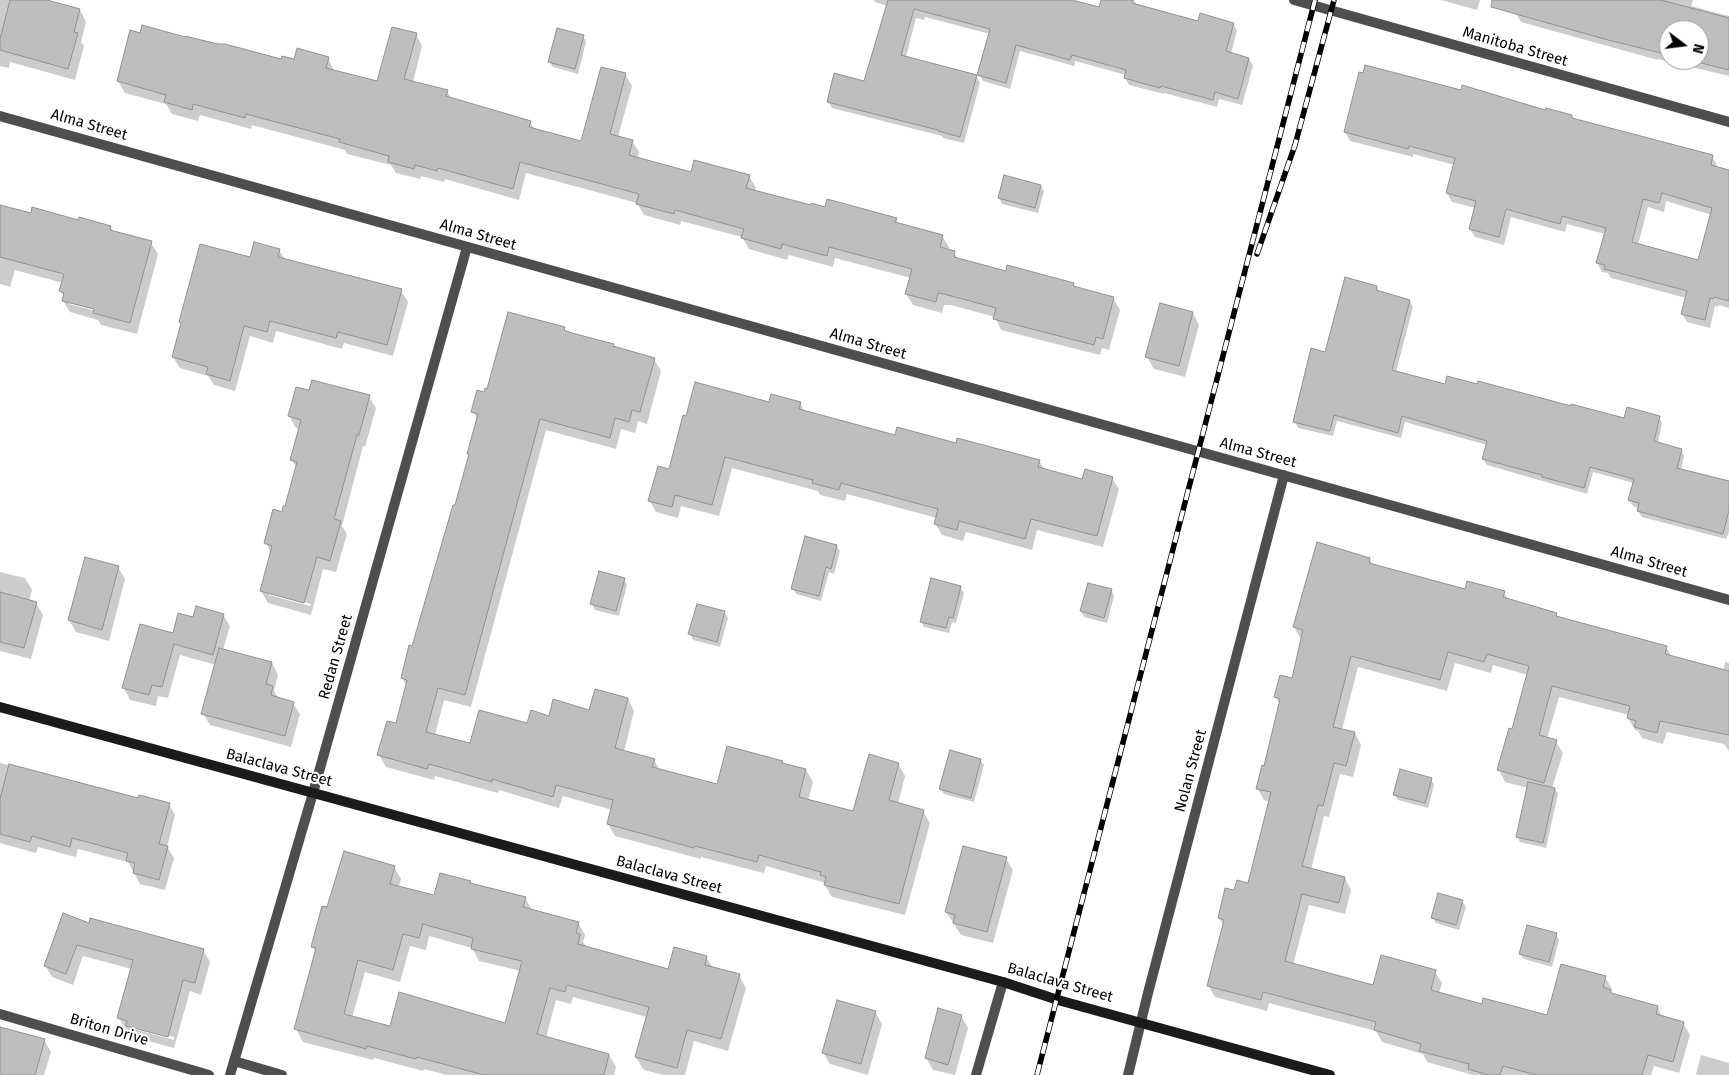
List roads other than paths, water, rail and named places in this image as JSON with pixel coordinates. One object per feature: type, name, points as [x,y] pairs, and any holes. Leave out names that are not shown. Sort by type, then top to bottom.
[{"type":"street","name":"Manitoba Street","points":[[1294,0],[1729,122]]},
{"type":"street","name":"Alma Street","points":[[0,116],[1729,600]]},
{"type":"street","name":"Redan Street","points":[[230,1075],[313,793],[467,247]]},
{"type":"street","name":"Nolan Street","points":[[1128,1075],[1284,475]]},
{"type":"street","name":"Balaclava Street","points":[[0,707],[1003,982],[1058,1000],[1330,1075]]},
{"type":"street","points":[[976,1075],[1003,982]]},
{"type":"street","name":"Briton Drive","points":[[0,1014],[209,1075]]},
{"type":"street","points":[[234,1061],[282,1075]]},
{"type":"railway","points":[[1037,1075],[1315,0]]},
{"type":"railway","points":[[1257,254],[1295,145],[1334,0]]}]
